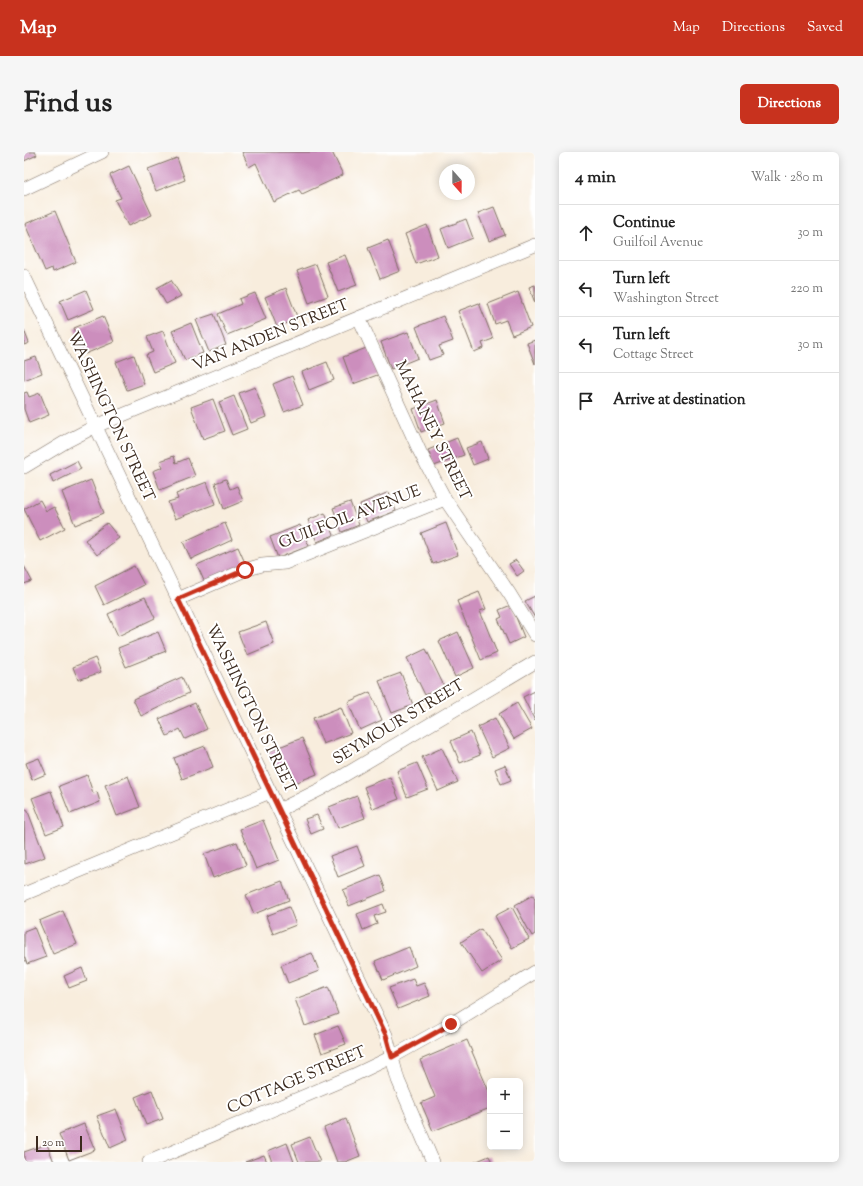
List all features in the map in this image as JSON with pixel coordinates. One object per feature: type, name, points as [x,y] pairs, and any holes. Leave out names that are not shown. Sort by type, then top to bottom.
[{"type":"street","points":[[24,189],[102,152]]},
{"type":"street","name":"VAN ANDEN STREET","points":[[24,467],[67,441],[96,426],[535,245]]},
{"type":"street","name":"WASHINGTON STREET","points":[[24,276],[386,1035],[398,1080],[433,1162]]},
{"type":"street","name":"MAHANEY STREET","points":[[359,318],[420,452],[445,499],[509,592],[535,635]]},
{"type":"street","name":"GUILFOIL AVENUE","points":[[178,599],[245,570],[262,565],[285,563],[445,499]]},
{"type":"street","name":"SEYMOUR STREET","points":[[279,810],[321,789],[535,662]]},
{"type":"street","points":[[24,894],[270,792]]},
{"type":"street","name":"COTTAGE STREET","points":[[150,1162],[352,1076],[392,1057],[451,1024],[535,972]]},
{"type":"building","points":[[24,152],[35,152],[37,155],[24,161]]},
{"type":"building","points":[[242,152],[332,152],[343,175],[302,194],[299,190],[274,202],[256,163],[249,167]]},
{"type":"building","points":[[177,158],[185,180],[156,191],[148,169]]},
{"type":"building","points":[[129,166],[152,215],[128,226],[115,200],[121,198],[110,175]]},
{"type":"building","points":[[494,207],[505,235],[489,241],[478,213]]},
{"type":"building","points":[[55,211],[76,262],[53,272],[52,268],[45,271],[25,224]]},
{"type":"building","points":[[466,219],[473,238],[448,248],[441,229]]},
{"type":"building","points":[[427,225],[438,256],[416,264],[405,234]]},
{"type":"building","points":[[388,240],[400,271],[380,279],[368,248]]},
{"type":"building","points":[[345,255],[357,285],[338,292],[326,262]]},
{"type":"building","points":[[316,264],[328,296],[309,303],[297,271]]},
{"type":"building","points":[[171,280],[181,296],[166,304],[157,288]]},
{"type":"building","points":[[535,285],[535,303],[529,287]]},
{"type":"building","points":[[286,288],[298,319],[277,327],[265,297]]},
{"type":"building","points":[[86,290],[94,309],[68,320],[60,301]]},
{"type":"building","points":[[518,292],[531,327],[512,335],[506,320],[495,324],[488,304]]},
{"type":"building","points":[[255,293],[266,319],[227,335],[218,314],[241,304],[239,299]]},
{"type":"building","points":[[479,303],[493,339],[482,343],[484,348],[474,352],[458,311]]},
{"type":"building","points":[[214,314],[226,345],[209,352],[196,320]]},
{"type":"building","points":[[103,316],[114,342],[85,354],[74,328]]},
{"type":"building","points":[[443,316],[453,341],[439,346],[443,355],[429,360],[416,327]]},
{"type":"building","points":[[191,323],[203,353],[185,360],[172,331]]},
{"type":"building","points":[[24,330],[29,343],[24,345]]},
{"type":"building","points":[[163,331],[175,363],[153,372],[146,355],[153,352],[147,337]]},
{"type":"building","points":[[408,332],[418,358],[391,369],[381,342]]},
{"type":"building","points":[[535,340],[535,364],[527,343]]},
{"type":"building","points":[[369,347],[380,374],[353,384],[343,357]]},
{"type":"building","points":[[134,355],[144,384],[127,390],[116,362]]},
{"type":"building","points":[[36,357],[42,373],[24,380],[24,361]]},
{"type":"building","points":[[327,362],[334,380],[309,390],[302,372]]},
{"type":"building","points":[[292,376],[303,405],[284,412],[273,384]]},
{"type":"building","points":[[255,387],[266,417],[251,423],[239,393]]},
{"type":"building","points":[[27,392],[29,397],[40,393],[49,415],[29,423],[24,409],[24,393]]},
{"type":"building","points":[[234,396],[247,429],[232,435],[219,402]]},
{"type":"building","points":[[213,399],[225,431],[203,439],[191,407]]},
{"type":"building","points":[[437,400],[445,423],[421,432],[413,409]]},
{"type":"building","points":[[457,438],[464,455],[434,466],[428,450]]},
{"type":"building","points":[[482,442],[488,459],[473,465],[466,448]]},
{"type":"building","points":[[174,456],[176,463],[188,458],[195,476],[160,490],[153,471],[163,467],[160,461]]},
{"type":"building","points":[[77,461],[81,469],[53,483],[50,475]]},
{"type":"building","points":[[226,479],[230,489],[237,486],[243,501],[224,509],[215,483]]},
{"type":"building","points":[[91,480],[104,513],[75,525],[62,492]]},
{"type":"building","points":[[207,482],[215,504],[175,519],[168,502],[178,499],[176,494]]},
{"type":"building","points":[[389,492],[396,511],[367,522],[360,504]]},
{"type":"building","points":[[40,500],[46,511],[54,507],[65,528],[40,541],[24,509]]},
{"type":"building","points":[[350,502],[359,525],[342,532],[333,508]]},
{"type":"building","points":[[325,513],[334,535],[317,542],[308,520]]},
{"type":"building","points":[[107,523],[119,538],[97,555],[85,540]]},
{"type":"building","points":[[225,523],[232,540],[191,559],[183,542]]},
{"type":"building","points":[[446,523],[458,555],[433,564],[421,533]]},
{"type":"building","points":[[300,525],[309,546],[278,558],[270,537]]},
{"type":"building","points":[[238,547],[246,565],[205,583],[197,565]]},
{"type":"building","points":[[516,560],[524,571],[517,576],[509,564]]},
{"type":"building","points":[[24,566],[32,581],[24,584]]},
{"type":"building","points":[[134,566],[144,585],[104,605],[95,586]]},
{"type":"building","points":[[479,592],[486,609],[480,611],[497,653],[481,660],[457,601]]},
{"type":"building","points":[[535,596],[535,618],[525,601]]},
{"type":"building","points":[[145,597],[155,618],[118,636],[108,614]]},
{"type":"building","points":[[511,605],[524,637],[509,644],[498,619],[502,617],[499,610]]},
{"type":"building","points":[[266,622],[274,644],[247,655],[238,632]]},
{"type":"building","points":[[158,632],[166,651],[126,667],[118,648]]},
{"type":"building","points":[[458,632],[474,668],[455,677],[439,641]]},
{"type":"building","points":[[426,649],[444,686],[425,695],[407,658]]},
{"type":"building","points":[[95,658],[101,672],[78,680],[73,667]]},
{"type":"building","points":[[401,673],[413,705],[392,713],[379,681]]},
{"type":"building","points":[[182,677],[189,693],[141,716],[133,699]]},
{"type":"building","points":[[535,691],[535,721],[523,697]]},
{"type":"building","points":[[370,692],[382,720],[360,730],[348,702]]},
{"type":"building","points":[[195,703],[207,729],[185,739],[180,729],[167,736],[159,719]]},
{"type":"building","points":[[517,703],[532,729],[514,739],[499,714]]},
{"type":"building","points":[[341,707],[351,733],[323,744],[313,718]]},
{"type":"building","points":[[495,718],[510,748],[492,757],[478,727]]},
{"type":"building","points":[[471,732],[480,755],[460,763],[451,741]]},
{"type":"building","points":[[302,738],[317,774],[295,783],[288,767],[278,772],[269,751]]},
{"type":"building","points":[[205,746],[213,767],[182,779],[174,758]]},
{"type":"building","points":[[442,748],[458,782],[438,791],[422,757]]},
{"type":"building","points":[[39,758],[46,774],[32,780],[26,763]]},
{"type":"building","points":[[417,763],[428,789],[407,797],[397,771]]},
{"type":"building","points":[[505,765],[511,780],[501,784],[495,769]]},
{"type":"building","points":[[87,775],[93,793],[97,792],[100,802],[70,814],[59,786]]},
{"type":"building","points":[[128,776],[140,807],[117,816],[105,785]]},
{"type":"building","points":[[390,777],[399,799],[373,809],[364,787]]},
{"type":"building","points":[[51,791],[64,827],[46,834],[32,798]]},
{"type":"building","points":[[357,796],[365,818],[338,828],[329,807]]},
{"type":"building","points":[[27,809],[45,857],[25,864],[24,810]]},
{"type":"building","points":[[317,815],[323,829],[311,834],[305,819]]},
{"type":"building","points":[[263,820],[279,860],[256,869],[240,829]]},
{"type":"building","points":[[237,842],[246,865],[213,878],[204,854]]},
{"type":"building","points":[[357,846],[365,866],[338,877],[330,856]]},
{"type":"building","points":[[380,875],[386,891],[349,906],[343,890]]},
{"type":"building","points":[[282,881],[289,900],[254,914],[246,895]]},
{"type":"building","points":[[533,895],[535,900],[535,934],[532,936],[515,905]]},
{"type":"building","points":[[383,904],[386,912],[374,916],[377,924],[363,930],[357,914]]},
{"type":"building","points":[[289,907],[296,925],[273,934],[266,916]]},
{"type":"building","points":[[512,907],[529,939],[512,948],[495,916]]},
{"type":"building","points":[[63,911],[77,944],[53,954],[39,921]]},
{"type":"building","points":[[34,927],[46,957],[27,964],[24,956],[24,931]]},
{"type":"building","points":[[481,929],[502,960],[482,973],[461,942]]},
{"type":"building","points":[[409,947],[416,966],[383,980],[375,961]]},
{"type":"building","points":[[312,953],[319,971],[288,983],[281,965]]},
{"type":"building","points":[[82,968],[87,981],[69,988],[64,976]]},
{"type":"building","points":[[413,979],[416,986],[424,983],[430,996],[398,1009],[389,988]]},
{"type":"building","points":[[328,987],[338,1014],[305,1026],[295,999]]},
{"type":"building","points":[[338,1026],[346,1044],[322,1053],[315,1035]]},
{"type":"building","points":[[467,1040],[487,1087],[487,1109],[433,1131],[421,1103],[435,1097],[420,1060]]},
{"type":"building","points":[[152,1090],[163,1119],[146,1125],[135,1097]]},
{"type":"building","points":[[116,1109],[128,1140],[110,1148],[97,1116]]},
{"type":"building","points":[[346,1119],[360,1156],[345,1162],[337,1162],[324,1128]]},
{"type":"building","points":[[84,1124],[95,1150],[69,1160],[59,1134]]},
{"type":"building","points":[[310,1137],[320,1162],[299,1162],[292,1144]]},
{"type":"building","points":[[287,1143],[294,1162],[272,1162],[268,1151]]},
{"type":"building","points":[[47,1144],[54,1162],[24,1162],[24,1152]]},
{"type":"building","points":[[264,1155],[267,1162],[245,1162]]},
{"type":"building","points":[[489,1156],[492,1162],[475,1162]]},
{"type":"route","points":[[245,570],[178,599],[386,1035],[392,1057],[451,1024]]}]
